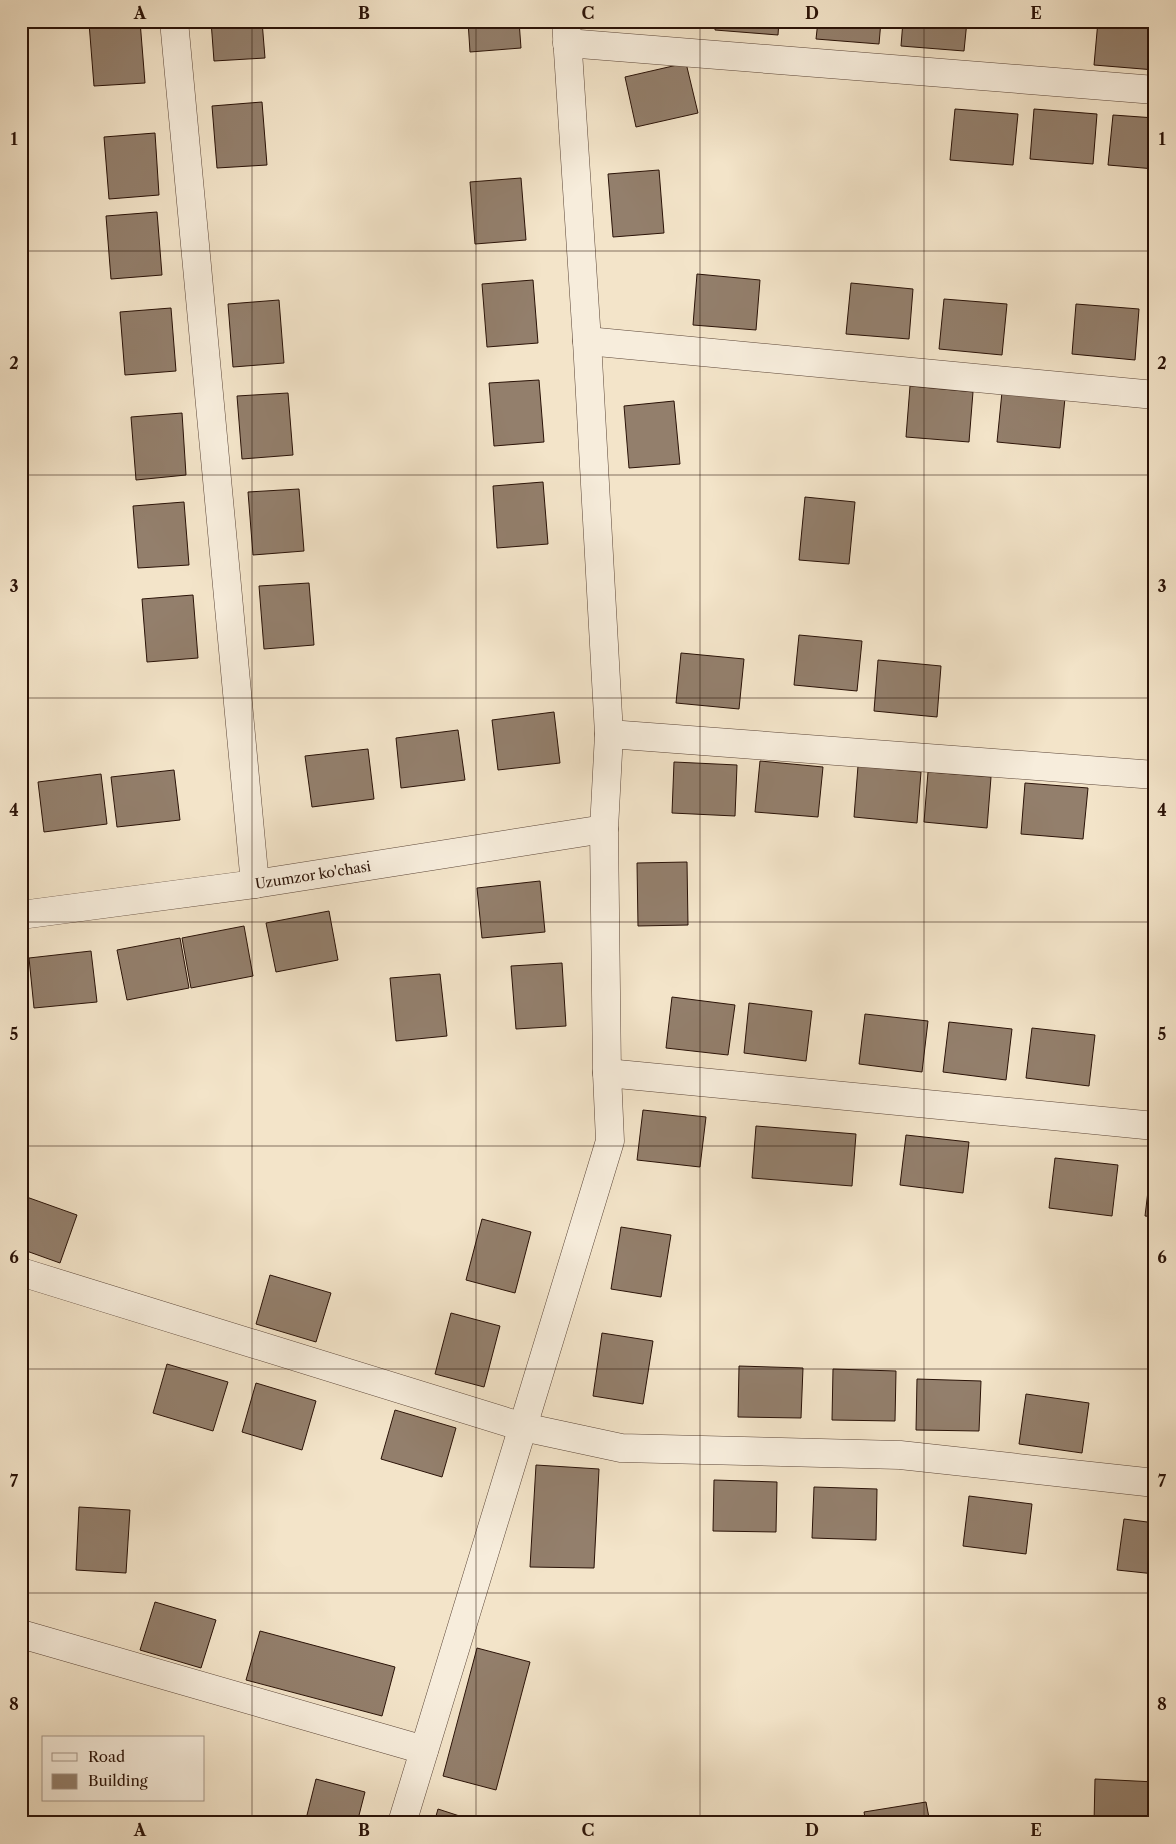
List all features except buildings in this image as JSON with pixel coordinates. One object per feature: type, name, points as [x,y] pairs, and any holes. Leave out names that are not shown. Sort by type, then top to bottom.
[{"type":"street","points":[[174,21],[255,884]]},
{"type":"street","points":[[402,1823],[610,1141],[607,1073],[604,829],[609,734],[587,341],[566,32],[1155,90]]},
{"type":"street","points":[[587,341],[1155,395]]},
{"type":"street","points":[[609,734],[1155,774]]},
{"type":"street","name":"Uzumzor ko'chasi","points":[[21,915],[255,884],[604,829]]},
{"type":"street","points":[[607,1073],[1155,1126]]},
{"type":"street","points":[[21,1272],[523,1427],[621,1448],[900,1455],[1155,1482]]},
{"type":"street","points":[[21,1634],[424,1750]]}]
